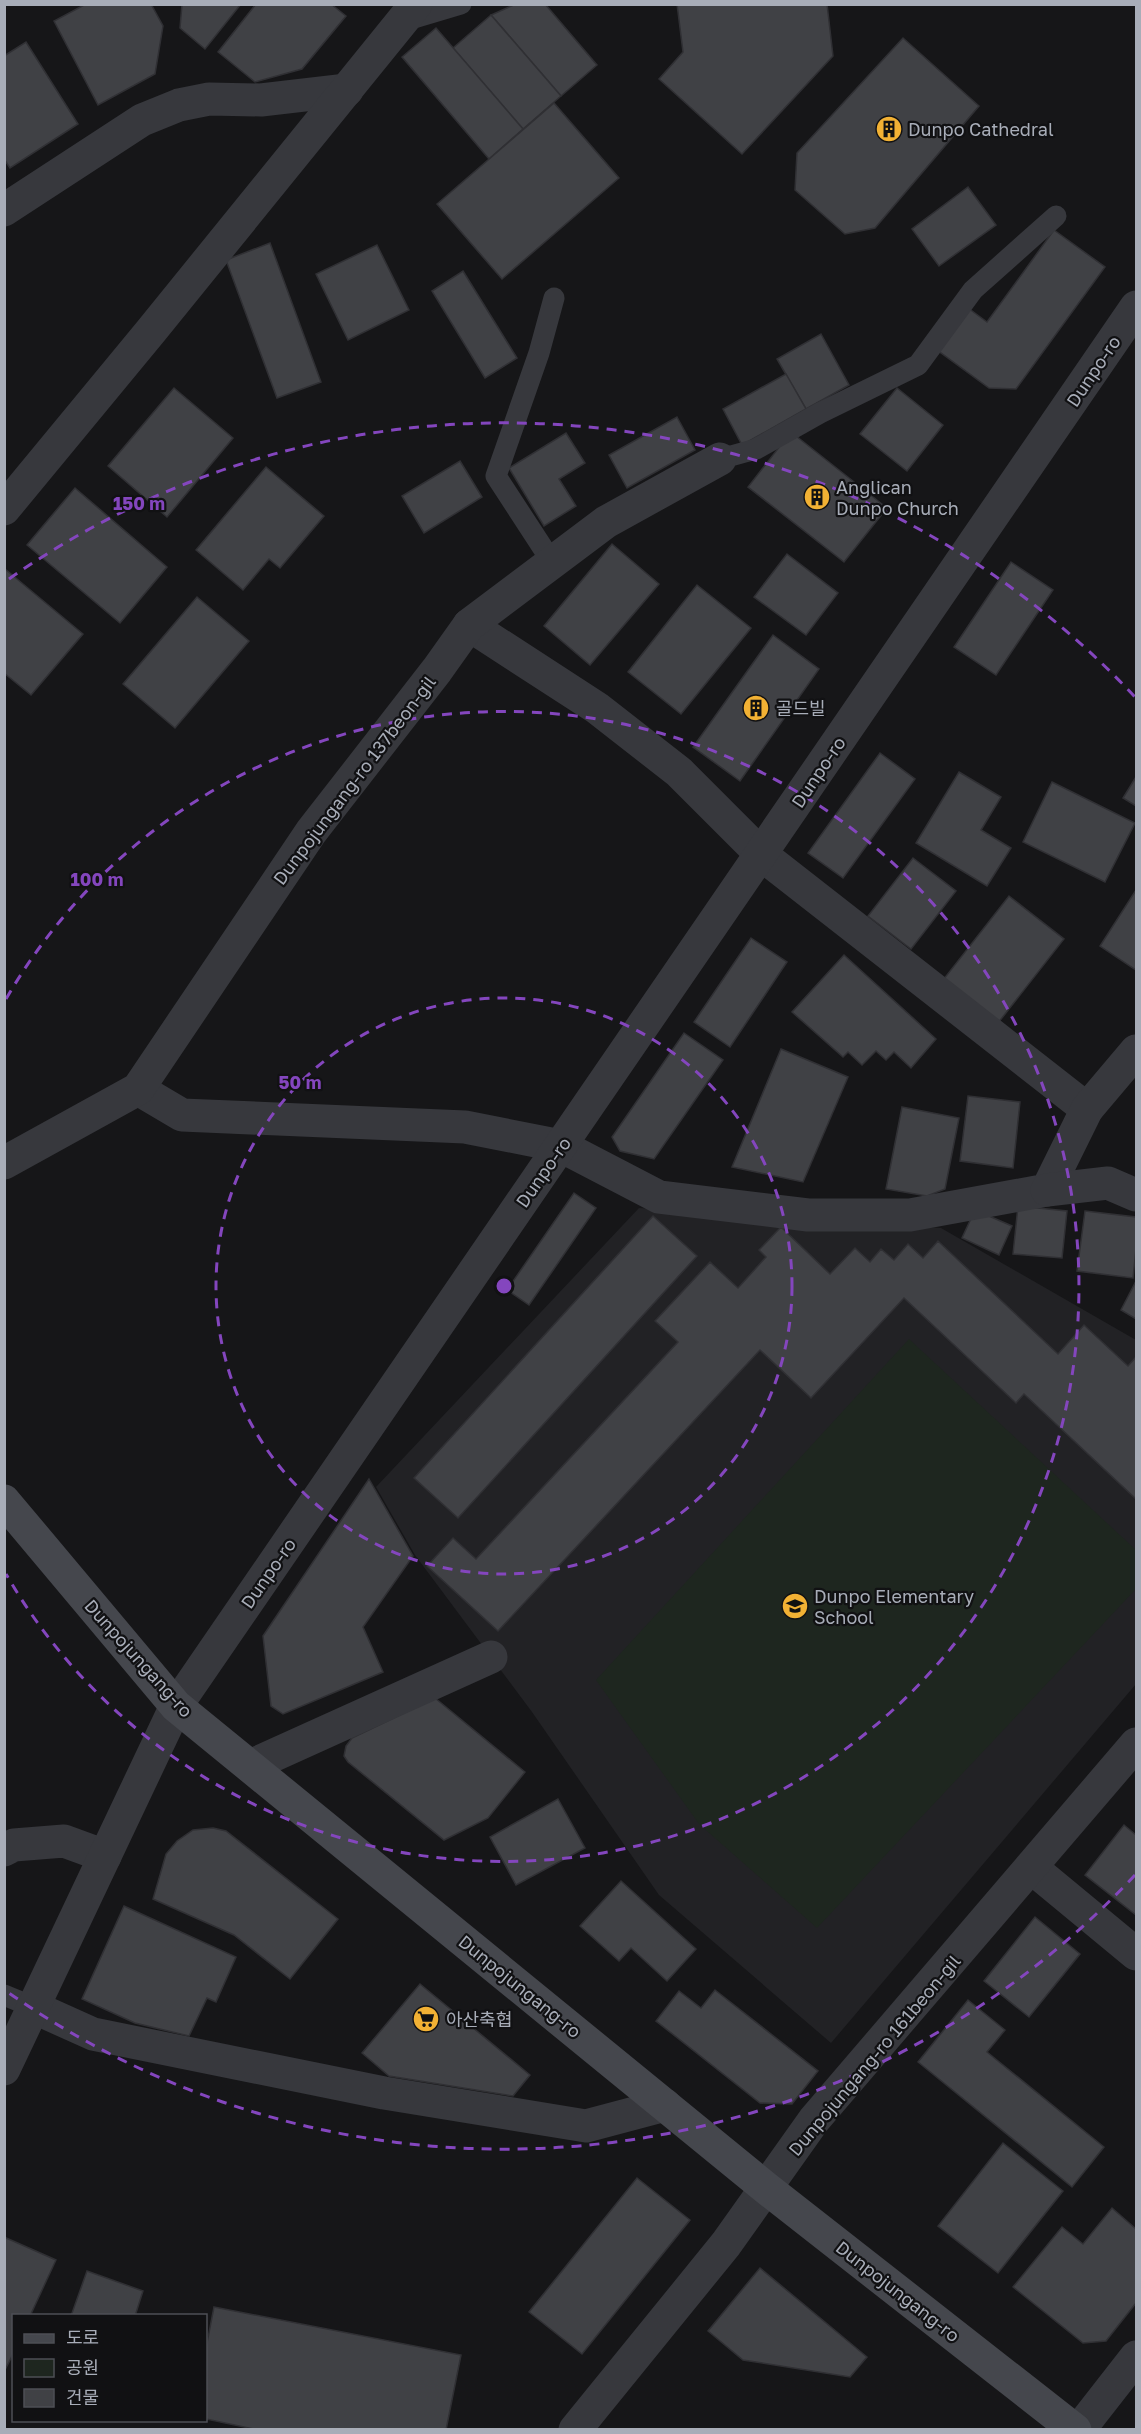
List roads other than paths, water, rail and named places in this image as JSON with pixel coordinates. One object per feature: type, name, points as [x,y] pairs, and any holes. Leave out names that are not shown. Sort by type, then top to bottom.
[{"type":"street","points":[[4,509],[410,13]]},
{"type":"street","points":[[4,210],[142,120],[179,105],[209,99],[261,100],[347,90]]},
{"type":"street","name":"Dunpo-ro","points":[[4,2069],[19,2001],[105,1856],[176,1706],[1137,307]]},
{"type":"street","name":"Dunpojungang-ro 137beon-gil","points":[[4,1163],[138,1089],[311,832],[469,625],[606,522],[720,459]]},
{"type":"street","points":[[469,625],[597,708],[678,772],[762,855],[1087,1109]]},
{"type":"street","points":[[1047,1190],[1087,1109],[1137,1051]]},
{"type":"street","points":[[138,1089],[182,1115],[465,1127],[561,1146],[659,1197],[808,1215],[910,1215],[1047,1190],[1127,1183]]},
{"type":"street","name":"Dunpojungang-ro","points":[[5,1502],[176,1706],[766,2188],[1077,2430]]},
{"type":"street","points":[[250,1766],[491,1657]]},
{"type":"street","name":"Dunpojungang-ro 161beon-gil","points":[[575,2430],[726,2244],[814,2120],[1137,1744]]},
{"type":"street","points":[[4,1850],[14,1845],[64,1841],[105,1856]]},
{"type":"street","points":[[1032,1868],[1137,1954]]},
{"type":"street","points":[[19,2001],[93,2034],[384,2093],[586,2126],[665,2105]]},
{"type":"street","points":[[1077,2430],[1137,2357]]},
{"type":"lane","points":[[410,13],[461,4]]},
{"type":"lane","points":[[720,459],[756,449],[820,412],[918,364],[973,290],[1056,216]]},
{"type":"lane","points":[[552,562],[496,476],[539,353],[554,298]]},
{"type":"place","name":"Dunpo Cathedral","points":[[889,129]]},
{"type":"place","name":"Anglican Dunpo Church","points":[[817,497]]},
{"type":"place","name":"골드빌","points":[[756,708]]},
{"type":"place","name":"Dunpo Elementary School","points":[[795,1606]]},
{"type":"place","name":"아산축협","points":[[426,2019]]}]
